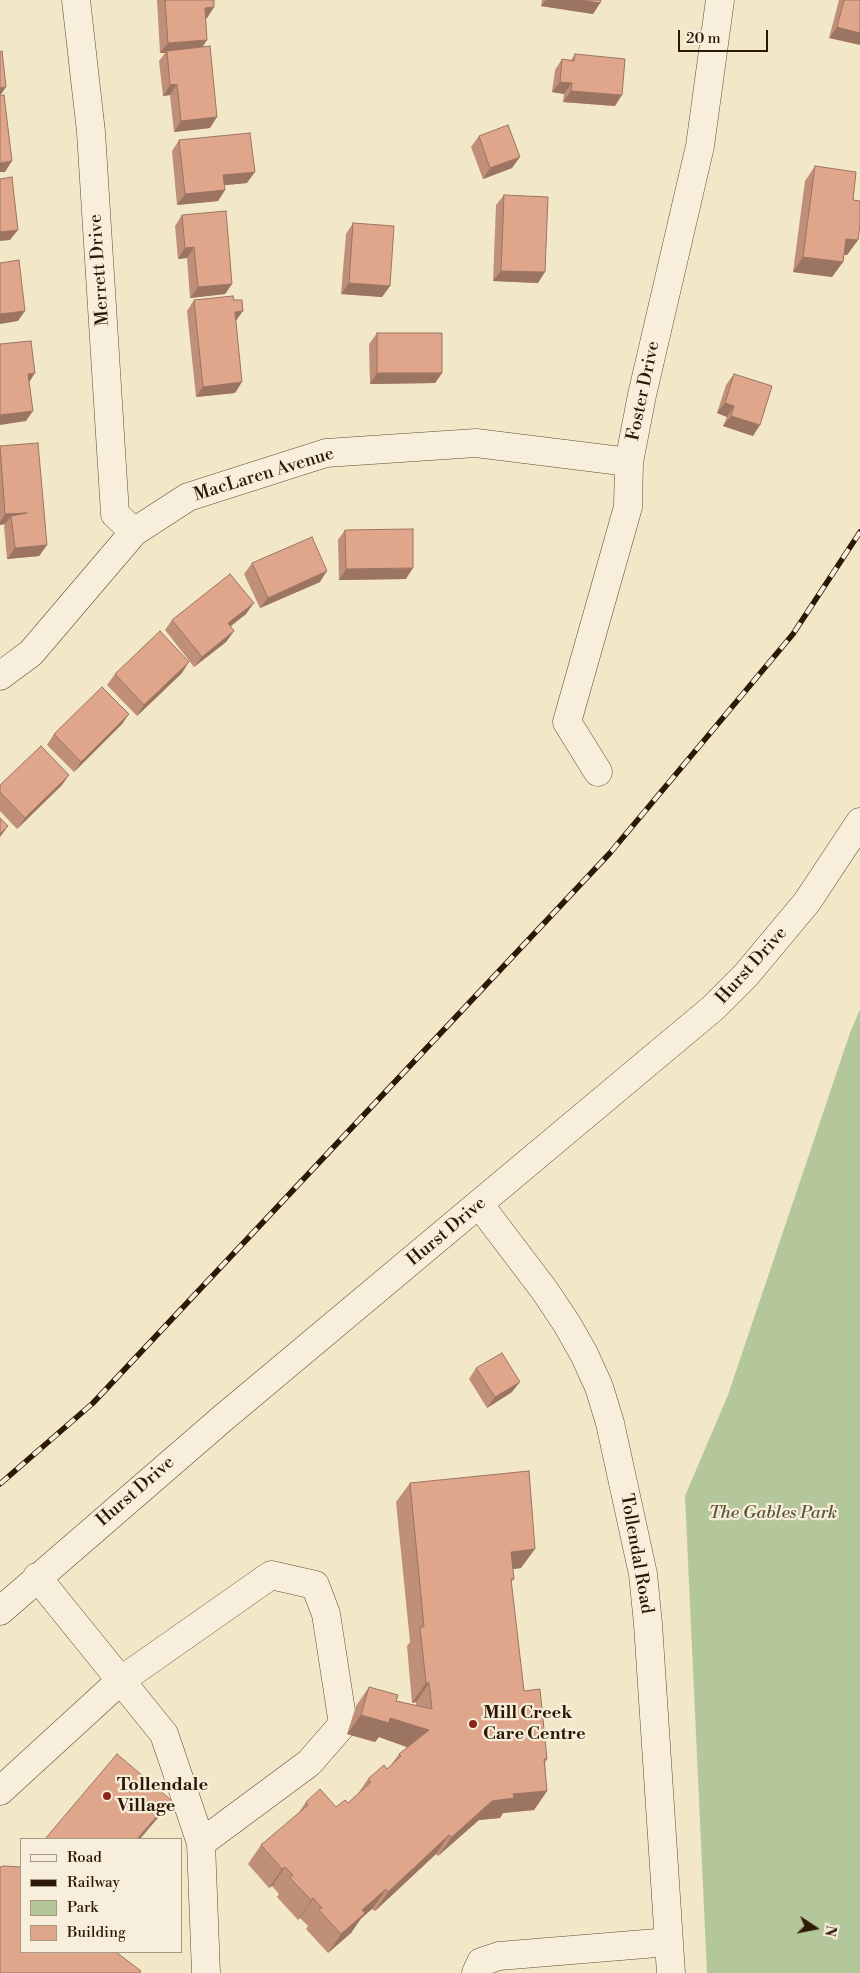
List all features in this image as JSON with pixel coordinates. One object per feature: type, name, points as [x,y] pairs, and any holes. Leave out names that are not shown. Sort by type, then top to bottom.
[{"type":"street","name":"Merrett Drive","points":[[76,0],[90,132],[116,514],[134,532]]},
{"type":"street","name":"Foster Drive","points":[[598,772],[567,722],[628,508],[629,462],[644,386],[700,146],[720,0]]},
{"type":"street","name":"MacLaren Avenue","points":[[0,676],[31,653],[134,532],[188,497],[326,453],[476,443],[629,462]]},
{"type":"street","name":"Hurst Drive","points":[[0,1611],[223,1418],[720,1001],[746,975],[807,902],[860,822]]},
{"type":"street","name":"Tollendal Road","points":[[480,1204],[545,1291],[567,1324],[584,1354],[599,1387],[610,1423],[643,1574],[671,1973]]},
{"type":"street","points":[[0,1790],[120,1681],[272,1575],[315,1586],[326,1614],[343,1724],[309,1763],[200,1843]]},
{"type":"street","points":[[37,1577],[164,1734],[200,1843],[206,1973]]},
{"type":"street","points":[[476,1973],[481,1962],[499,1956],[669,1942]]},
{"type":"green space","name":"The Gables Park","points":[[860,1009],[860,1973],[707,1973],[685,1496],[728,1395],[850,1033]]},
{"type":"building","points":[[165,0],[214,0],[214,7],[205,8],[207,40],[168,43]]},
{"type":"building","points":[[579,0],[601,0],[600,3]]},
{"type":"building","points":[[844,0],[860,0],[860,33],[837,27]]},
{"type":"building","points":[[210,46],[217,117],[181,121],[177,84],[170,85],[167,51]]},
{"type":"building","points":[[2,51],[6,87],[0,88],[0,52]]},
{"type":"building","points":[[575,54],[625,59],[622,95],[571,91],[572,83],[560,82],[562,59],[574,61]]},
{"type":"building","points":[[4,95],[12,161],[0,163],[0,96]]},
{"type":"building","points":[[508,125],[520,157],[490,168],[479,136]]},
{"type":"building","points":[[250,133],[255,172],[223,175],[225,190],[185,194],[179,140]]},
{"type":"building","points":[[815,166],[856,172],[853,200],[860,201],[858,240],[846,239],[843,262],[803,257]]},
{"type":"building","points":[[12,177],[18,230],[0,232],[0,179]]},
{"type":"building","points":[[504,195],[548,197],[545,272],[501,271]]},
{"type":"building","points":[[226,211],[232,284],[198,287],[194,247],[185,248],[182,215]]},
{"type":"building","points":[[353,223],[394,226],[390,286],[349,283]]},
{"type":"building","points":[[19,260],[25,311],[0,314],[0,263]]},
{"type":"building","points":[[233,296],[234,300],[242,300],[243,311],[235,312],[242,382],[203,387],[194,300]]},
{"type":"building","points":[[377,333],[442,333],[442,373],[377,373]]},
{"type":"building","points":[[31,341],[35,373],[28,374],[33,411],[0,415],[0,344]]},
{"type":"building","points":[[734,374],[772,386],[760,425],[731,416],[734,406],[725,403]]},
{"type":"building","points":[[38,443],[47,545],[15,548],[11,516],[27,513],[5,514],[0,446]]},
{"type":"building","points":[[413,529],[413,568],[346,569],[345,530]]},
{"type":"building","points":[[312,537],[327,571],[268,598],[252,563]]},
{"type":"building","points":[[230,574],[254,603],[228,623],[234,631],[202,657],[172,620]]},
{"type":"building","points":[[160,631],[189,662],[144,705],[115,674]]},
{"type":"building","points":[[102,687],[129,714],[81,762],[54,734]]},
{"type":"building","points":[[41,746],[69,775],[25,818],[0,792],[0,785]]},
{"type":"building","points":[[0,818],[8,826],[0,834]]},
{"type":"building","points":[[502,1353],[520,1382],[495,1397],[476,1368]]},
{"type":"building","name":"Mill Creek Care Centre","points":[[529,1471],[535,1549],[511,1552],[514,1579],[511,1579],[524,1691],[540,1689],[547,1759],[544,1759],[547,1791],[513,1794],[514,1798],[492,1801],[452,1837],[449,1835],[388,1892],[386,1889],[362,1910],[365,1913],[341,1934],[319,1910],[322,1908],[313,1898],[311,1900],[290,1878],[293,1875],[285,1867],[282,1869],[261,1845],[308,1805],[306,1802],[320,1789],[336,1807],[345,1800],[348,1803],[371,1782],[368,1779],[384,1765],[387,1769],[401,1756],[399,1754],[429,1730],[390,1718],[389,1723],[361,1715],[369,1687],[398,1695],[396,1701],[432,1709],[429,1683],[426,1683],[420,1627],[424,1627],[410,1483]]},
{"type":"building","name":"Tollendale Village","points":[[117,1754],[171,1800],[138,1838],[46,1838]]},
{"type":"building","points":[[0,1867],[20,1867],[20,1953],[117,1953],[141,1971],[140,1973],[0,1973]]},
{"type":"railway","points":[[0,1484],[93,1403],[610,853],[793,634],[860,532]]},
{"type":"place","name":"Mill Creek Care Centre","points":[[473,1724]]},
{"type":"place","name":"Tollendale Village","points":[[107,1796]]}]
